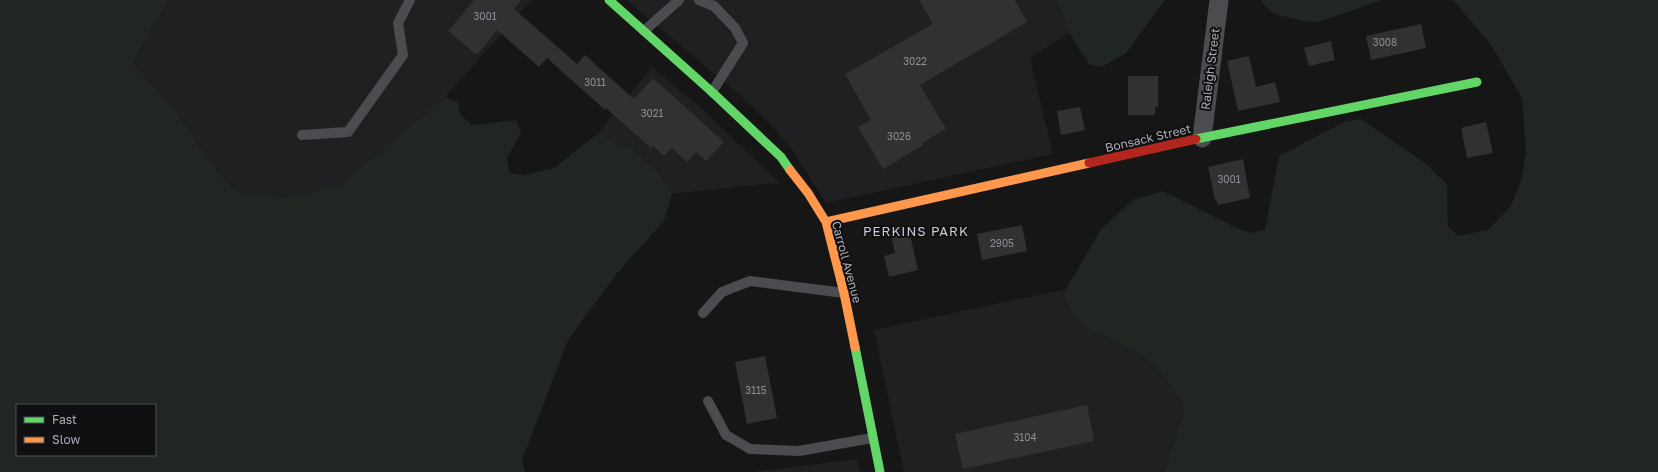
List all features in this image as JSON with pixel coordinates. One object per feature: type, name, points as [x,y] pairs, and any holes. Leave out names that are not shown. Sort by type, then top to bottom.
[{"type":"street","name":"Carroll Avenue","points":[[609,0],[712,92],[781,157],[826,222],[844,293],[880,472]]},
{"type":"street","name":"Raleigh Street","points":[[1202,138],[1219,0]]},
{"type":"street","name":"Bonsack Street","points":[[826,222],[1202,138],[1478,82]]},
{"type":"lane","points":[[302,136],[348,132],[404,55],[398,24],[410,0]]},
{"type":"lane","points":[[644,31],[680,0]]},
{"type":"lane","points":[[699,0],[714,6],[735,28],[743,43],[732,63],[712,92]]},
{"type":"lane","points":[[703,313],[722,292],[750,281],[844,293]]},
{"type":"lane","points":[[708,401],[726,435],[750,449],[799,452],[872,438]]},
{"type":"shaded area","points":[[0,0],[168,0],[132,64],[176,112],[206,157],[233,190],[247,195],[280,198],[310,193],[341,184],[445,97],[458,102],[461,116],[472,125],[516,120],[521,133],[507,158],[509,173],[524,175],[554,168],[597,134],[635,150],[656,170],[672,194],[664,221],[618,272],[568,340],[522,460],[525,472],[0,472]]},
{"type":"shaded area","points":[[168,0],[532,0],[445,97],[341,184],[310,193],[280,198],[247,195],[233,191],[132,64]]},
{"type":"shaded area","points":[[626,0],[1057,0],[1069,33],[1030,58],[1053,154],[826,203],[793,151],[774,128],[741,96]]},
{"type":"shaded area","points":[[1057,0],[1165,0],[1126,53],[1102,67],[1089,64],[1069,33]]},
{"type":"shaded area","points":[[1261,0],[1382,0],[1318,22],[1302,21],[1275,14],[1264,5]]},
{"type":"shaded area","points":[[1450,0],[1658,0],[1658,472],[1164,472],[1183,415],[1182,401],[1155,366],[1132,349],[1091,331],[1070,310],[1065,297],[1066,289],[1101,229],[1133,200],[1163,191],[1237,228],[1251,233],[1265,230],[1279,156],[1346,121],[1361,119],[1426,164],[1447,184],[1448,226],[1458,236],[1488,230],[1510,207],[1522,179],[1526,150],[1522,98],[1491,45],[1454,1]]},
{"type":"shaded area","points":[[652,67],[703,110],[782,185],[773,183],[672,194],[656,170],[636,150],[597,134]]},
{"type":"shaded area","points":[[1066,289],[1065,297],[1070,310],[1091,331],[1132,349],[1155,366],[1182,401],[1183,415],[1164,472],[904,472],[874,330]]},
{"type":"shaded area","points":[[857,459],[860,472],[753,472]]},
{"type":"building","points":[[474,0],[521,0],[514,9],[577,64],[585,55],[634,99],[653,78],[724,142],[706,161],[696,152],[687,162],[672,148],[664,156],[653,146],[651,148],[606,108],[605,110],[547,58],[539,67],[497,30],[477,55],[448,31]]},
{"type":"building","points":[[919,0],[1015,0],[1027,22],[920,85],[946,129],[883,169],[858,127],[871,120],[845,74],[933,24]]},
{"type":"building","points":[[1421,24],[1426,48],[1371,60],[1366,36]]},
{"type":"building","points":[[1331,41],[1335,60],[1309,66],[1304,48]]},
{"type":"building","points":[[1249,56],[1256,87],[1275,82],[1280,102],[1238,111],[1227,61]]},
{"type":"building","points":[[1128,76],[1158,76],[1158,107],[1155,107],[1155,115],[1128,115]]},
{"type":"building","points":[[1080,107],[1085,130],[1061,135],[1057,111]]},
{"type":"building","points":[[1486,122],[1493,153],[1467,158],[1461,128]]},
{"type":"building","points":[[1243,159],[1250,198],[1218,205],[1216,199],[1215,200],[1208,167]]},
{"type":"building","points":[[1022,225],[1027,251],[982,260],[977,234]]},
{"type":"building","points":[[908,226],[918,270],[889,277],[884,256],[895,253],[890,230]]},
{"type":"building","points":[[765,356],[777,418],[747,424],[735,362]]},
{"type":"building","points":[[1087,405],[1094,441],[963,469],[955,434]]},
{"type":"traffic: fast","points":[[609,0],[712,92],[781,157],[790,170]]},
{"type":"traffic: fast","points":[[1196,139],[1477,82]]},
{"type":"traffic: fast","points":[[855,347],[880,472]]},
{"type":"traffic: slow","points":[[826,222],[1089,163]]},
{"type":"traffic: slow","points":[[790,170],[808,193],[826,222],[844,293],[855,347]]},
{"type":"traffic: jam","points":[[1089,163],[1196,139]]},
{"type":"district","name":"PERKINS PARK","points":[[916,231]]}]
